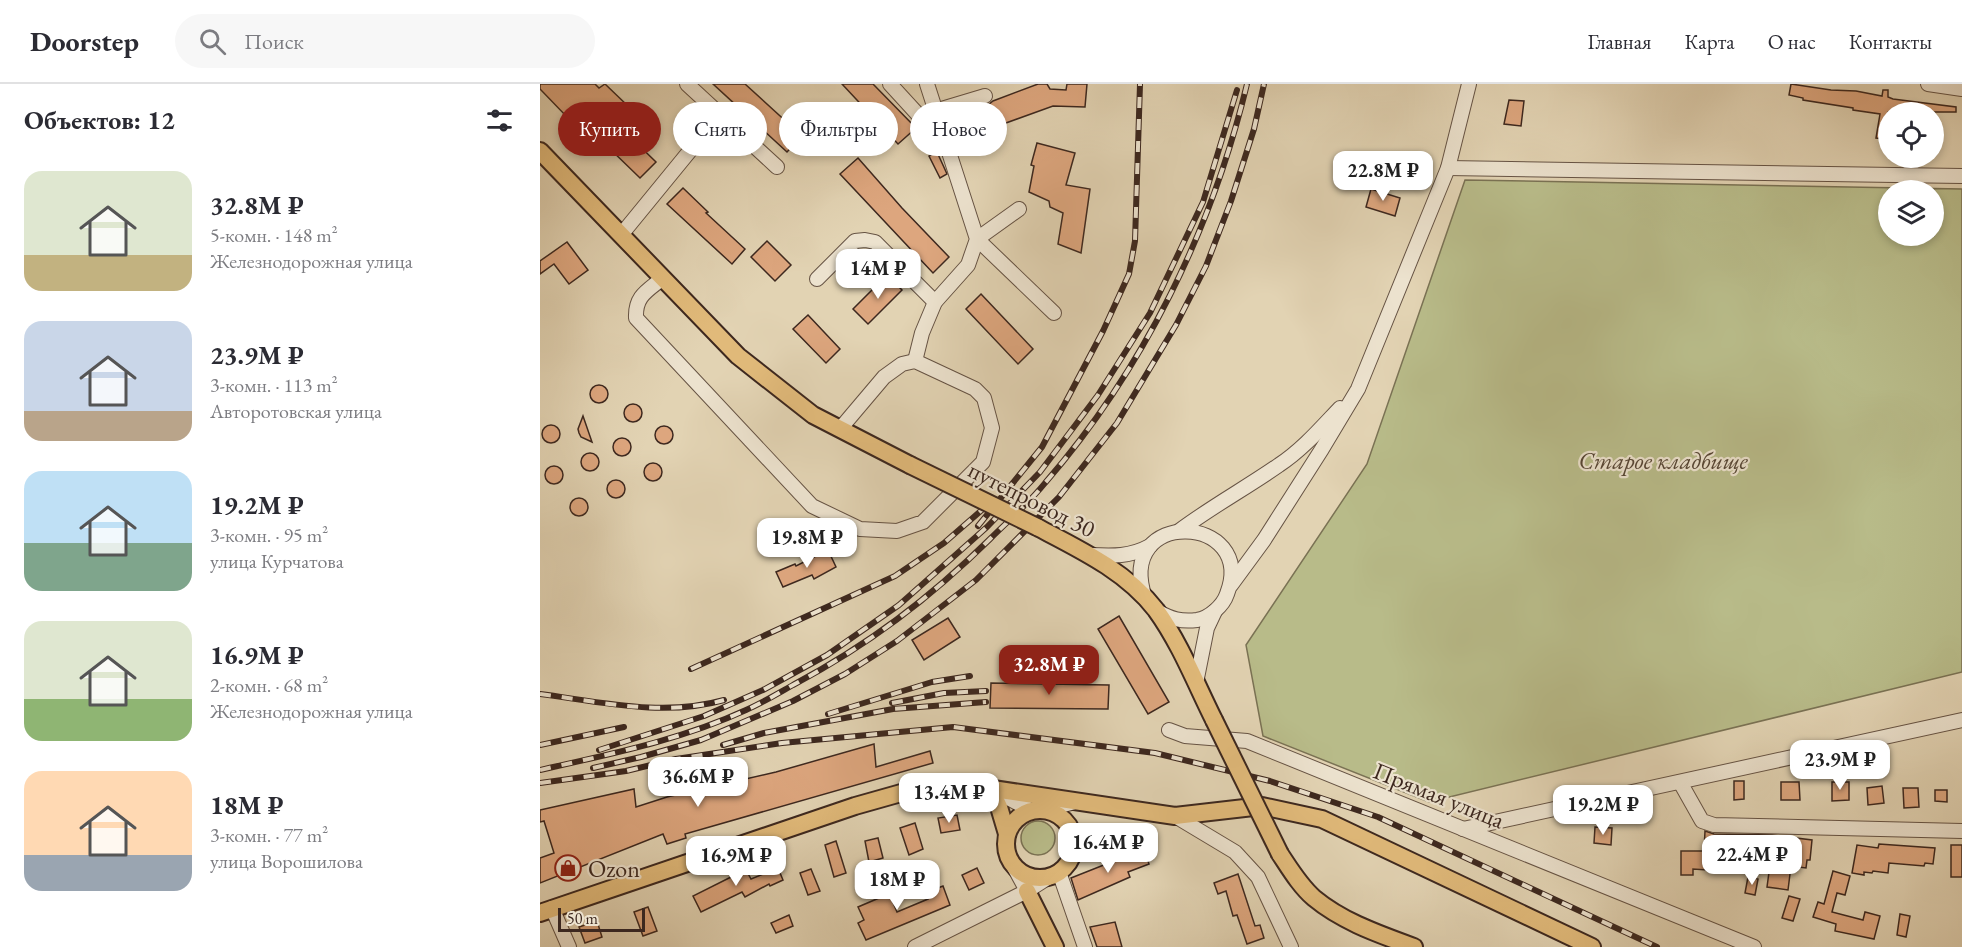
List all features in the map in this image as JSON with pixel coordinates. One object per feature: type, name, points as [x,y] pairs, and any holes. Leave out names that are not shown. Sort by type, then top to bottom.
[{"type":"main road","name":"путепровод 30","points":[[540,151],[738,356],[813,415],[1036,526],[1090,555],[1123,578],[1151,605],[1196,682],[1280,854],[1301,884],[1313,897],[1329,908],[1373,932],[1414,947]]},
{"type":"main road","points":[[546,911],[855,806],[933,784],[966,785],[1175,816],[1262,806],[1322,819],[1592,947]]},
{"type":"main road","points":[[990,788],[1008,834]]},
{"type":"main road","points":[[1038,810],[1055,813],[1065,820],[1072,830],[1074,841],[1073,853],[1068,864],[1054,874],[1037,878],[1016,868],[1009,858],[1006,846],[1013,824],[1021,816],[1038,810]]},
{"type":"main road","points":[[1027,891],[1055,947]]},
{"type":"street","points":[[687,84],[707,102]]},
{"type":"street","points":[[890,84],[910,106]]},
{"type":"street","points":[[927,84],[932,102]]},
{"type":"street","points":[[1196,682],[1207,628],[1215,611],[1277,520],[1358,389],[1448,168],[1470,84]]},
{"type":"street","points":[[1928,84],[1962,89]]},
{"type":"street","points":[[965,102],[985,96]]},
{"type":"street","points":[[621,235],[686,156]]},
{"type":"street","points":[[765,156],[777,167]]},
{"type":"street","points":[[950,156],[977,238],[1054,313]]},
{"type":"street","points":[[1448,168],[1962,176]]},
{"type":"street","points":[[915,361],[922,333],[935,302],[968,265],[977,238],[1019,209]]},
{"type":"street","points":[[818,279],[855,241],[865,240],[875,242],[935,302]]},
{"type":"street","points":[[663,278],[641,296],[636,306],[636,318],[812,506],[860,529],[897,531],[923,522],[982,462],[992,428],[984,398],[975,389],[915,361],[902,364],[884,376],[840,429]]},
{"type":"street","points":[[1179,531],[1204,512],[1281,464],[1312,437],[1358,389]]},
{"type":"street","points":[[1090,555],[1119,556],[1137,553],[1164,536],[1179,531],[1193,531],[1219,544],[1227,556],[1231,570],[1231,585]]},
{"type":"street","points":[[1152,545],[1144,557],[1140,571],[1141,586],[1151,605],[1169,618],[1185,621],[1201,619],[1215,611]]},
{"type":"street","points":[[1463,829],[1962,720]]},
{"type":"street","name":"Прямая улица","points":[[1169,730],[1185,736],[1247,741],[1754,947]]},
{"type":"street","points":[[1680,782],[1701,821],[1714,825],[1962,831]]},
{"type":"street","points":[[990,788],[1038,810],[1077,802]]},
{"type":"street","points":[[1175,816],[1235,852],[1258,877],[1291,947]]},
{"type":"street","points":[[1009,858],[1027,891]]},
{"type":"street","points":[[915,947],[1027,891],[1054,874],[1085,947]]},
{"type":"street","points":[[546,911],[569,947]]},
{"type":"green space","name":"Старое кладбище","points":[[1465,180],[1878,187],[1878,246],[1944,246],[1944,189],[1962,189],[1962,672],[1429,802],[1263,736],[1246,645],[1367,464]]},
{"type":"green space","points":[[1038,821],[1050,826],[1055,838],[1050,850],[1038,855],[1026,850],[1021,838],[1026,826]]},
{"type":"building","points":[[540,84],[595,84],[599,88],[605,84],[624,102],[558,102],[558,108],[540,89]]},
{"type":"building","points":[[713,84],[745,84],[765,102],[733,102]]},
{"type":"building","points":[[842,84],[873,84],[891,102],[859,102]]},
{"type":"building","points":[[1038,84],[1047,84],[1050,89],[1066,90],[1067,84],[1087,84],[1085,107],[1053,106],[1007,123],[1007,102],[993,101]]},
{"type":"building","points":[[1791,84],[1882,96],[1883,90],[1888,90],[1888,97],[1917,102],[1878,102],[1878,114],[1803,100],[1803,98],[1789,95]]},
{"type":"building","points":[[1509,100],[1524,101],[1521,126],[1504,124]]},
{"type":"building","points":[[767,104],[779,115],[779,145],[767,134]]},
{"type":"building","points":[[1944,105],[1956,107],[1956,112],[1944,112]]},
{"type":"building","points":[[898,110],[910,122],[910,133],[898,144]]},
{"type":"building","points":[[1037,143],[1075,153],[1066,185],[1090,189],[1081,253],[1058,244],[1063,213],[1050,207],[1049,201],[1029,192],[1034,166],[1031,165]]},
{"type":"building","points":[[617,156],[650,156],[656,162],[640,178]]},
{"type":"building","points":[[929,156],[939,156],[947,174],[940,178]]},
{"type":"building","points":[[858,158],[949,257],[933,273],[840,174]]},
{"type":"building","points":[[683,188],[745,249],[732,264],[667,204]]},
{"type":"building","points":[[1371,189],[1400,198],[1395,216],[1366,207]]},
{"type":"building","points":[[767,241],[791,265],[775,281],[751,257]]},
{"type":"building","points":[[567,242],[588,270],[569,284],[554,264],[540,274],[540,261]]},
{"type":"building","points":[[887,275],[902,290],[868,324],[853,309]]},
{"type":"building","points":[[981,294],[1033,349],[1018,364],[966,309]]},
{"type":"building","points":[[808,315],[840,349],[826,363],[793,329]]},
{"type":"building","points":[[599,385],[605,388],[608,394],[605,400],[599,403],[593,400],[590,394],[593,388]]},
{"type":"building","points":[[633,404],[639,407],[642,413],[639,419],[633,422],[627,419],[624,413],[627,407]]},
{"type":"building","points":[[583,416],[592,442],[581,437],[579,433],[578,429]]},
{"type":"building","points":[[551,425],[557,428],[560,434],[557,440],[551,443],[545,440],[542,434],[545,428]]},
{"type":"building","points":[[664,426],[670,429],[673,435],[670,441],[664,444],[658,441],[655,435],[658,429]]},
{"type":"building","points":[[622,438],[628,441],[631,447],[628,453],[622,456],[616,453],[613,447],[616,441]]},
{"type":"building","points":[[590,453],[596,456],[599,462],[596,468],[590,471],[584,468],[581,462],[584,456]]},
{"type":"building","points":[[653,463],[659,466],[662,472],[659,478],[653,481],[647,478],[644,472],[647,466]]},
{"type":"building","points":[[554,466],[560,469],[563,475],[560,481],[554,484],[548,481],[545,475],[548,469]]},
{"type":"building","points":[[616,480],[622,483],[625,489],[622,495],[616,498],[610,495],[607,489],[610,483]]},
{"type":"building","points":[[579,498],[585,501],[588,507],[585,513],[579,516],[573,513],[570,507],[573,501]]},
{"type":"building","points":[[828,550],[836,567],[814,579],[812,575],[783,587],[776,572],[795,564],[796,566]]},
{"type":"building","points":[[1119,616],[1169,702],[1148,714],[1098,629]]},
{"type":"building","points":[[948,618],[960,637],[924,660],[912,640]]},
{"type":"building","points":[[991,683],[1109,685],[1108,709],[990,708]]},
{"type":"building","points":[[874,744],[876,767],[930,751],[933,763],[685,834],[686,838],[667,844],[663,834],[540,883],[540,858],[554,853],[544,821],[540,822],[540,810],[634,789],[636,807],[667,797],[776,772]]},
{"type":"building","points":[[1734,781],[1744,781],[1744,799],[1734,800]]},
{"type":"building","points":[[1781,782],[1799,782],[1800,800],[1781,800]]},
{"type":"building","points":[[1832,782],[1849,782],[1849,800],[1832,801]]},
{"type":"building","points":[[1882,786],[1884,803],[1868,805],[1867,788]]},
{"type":"building","points":[[1903,788],[1918,788],[1919,807],[1904,808]]},
{"type":"building","points":[[1935,790],[1947,790],[1947,802],[1935,801]]},
{"type":"building","points":[[957,815],[960,830],[941,833],[938,818]]},
{"type":"building","points":[[915,823],[923,849],[909,855],[900,828]]},
{"type":"building","points":[[1595,827],[1612,828],[1611,845],[1594,843]]},
{"type":"building","points":[[1705,831],[1714,834],[1772,835],[1812,840],[1810,860],[1807,860],[1806,868],[1791,866],[1788,890],[1767,887],[1772,850],[1742,848],[1738,872],[1693,869],[1693,875],[1681,875],[1681,851],[1704,851]]},
{"type":"building","points":[[878,838],[883,858],[869,862],[865,841]]},
{"type":"building","points":[[836,841],[846,873],[834,877],[825,845]]},
{"type":"building","points":[[1879,844],[1935,848],[1933,864],[1925,863],[1924,866],[1889,863],[1888,873],[1873,871],[1872,873],[1864,872],[1864,875],[1852,873],[1857,845],[1878,848]]},
{"type":"building","points":[[1951,845],[1962,845],[1962,877],[1951,877]]},
{"type":"building","points":[[1144,849],[1149,864],[1128,872],[1130,877],[1078,900],[1071,878]]},
{"type":"building","points":[[744,866],[751,879],[778,868],[783,880],[770,886],[769,884],[745,897],[742,892],[701,912],[693,896],[733,876],[732,873]]},
{"type":"building","points":[[977,868],[984,883],[969,890],[962,875]]},
{"type":"building","points":[[811,869],[820,891],[808,895],[800,873]]},
{"type":"building","points":[[1833,871],[1850,876],[1845,895],[1837,893],[1832,912],[1863,920],[1865,912],[1880,916],[1874,939],[1835,931],[1836,924],[1813,917],[1818,902],[1824,904]]},
{"type":"building","points":[[1238,874],[1255,926],[1260,925],[1264,938],[1247,944],[1237,915],[1233,916],[1226,891],[1218,894],[1214,883]]},
{"type":"building","points":[[1748,877],[1758,879],[1755,895],[1745,893]]},
{"type":"building","points":[[890,885],[893,893],[890,895],[897,912],[928,899],[925,893],[943,886],[950,905],[866,940],[858,923],[864,920],[858,907],[879,898],[876,890]]},
{"type":"building","points":[[1789,896],[1800,899],[1793,921],[1782,918]]},
{"type":"building","points":[[648,907],[657,931],[643,936],[634,912]]},
{"type":"building","points":[[1900,914],[1910,916],[1906,937],[1897,935]]},
{"type":"building","points":[[789,915],[793,926],[776,933],[771,923]]},
{"type":"building","points":[[597,921],[602,937],[585,943],[579,927]]},
{"type":"building","points":[[1115,922],[1122,947],[1097,947],[1090,927]]},
{"type":"railway","points":[[978,526],[1042,447],[1103,331],[1129,274],[1135,241],[1140,84]]},
{"type":"railway","points":[[540,770],[671,738],[721,721],[770,698],[847,654],[897,620],[967,561],[1018,512],[1039,490],[1113,394],[1170,296],[1194,245],[1214,192],[1247,84]]},
{"type":"railway","points":[[593,768],[701,740],[793,701],[845,674],[897,641],[976,580],[1059,497],[1117,423],[1176,325],[1206,266],[1231,201],[1254,129],[1264,84]]},
{"type":"railway","points":[[599,750],[704,716],[763,690],[827,655],[899,605],[987,527],[1040,472],[1098,395],[1150,313],[1203,202],[1237,90]]},
{"type":"railway","points":[[691,669],[895,576],[944,543],[983,509]]},
{"type":"railway","points":[[828,714],[932,682],[970,676]]},
{"type":"railway","points":[[892,703],[944,693],[986,691]]},
{"type":"railway","points":[[540,694],[655,708],[701,705],[724,700]]},
{"type":"railway","points":[[723,745],[764,733],[893,709],[986,702]]},
{"type":"railway","points":[[540,745],[624,727]]},
{"type":"railway","points":[[540,783],[626,771],[676,759],[782,743],[953,727],[1155,753],[1270,781],[1378,817],[1657,947]]},
{"type":"place","name":"Ozon","points":[[568,868]]}]
